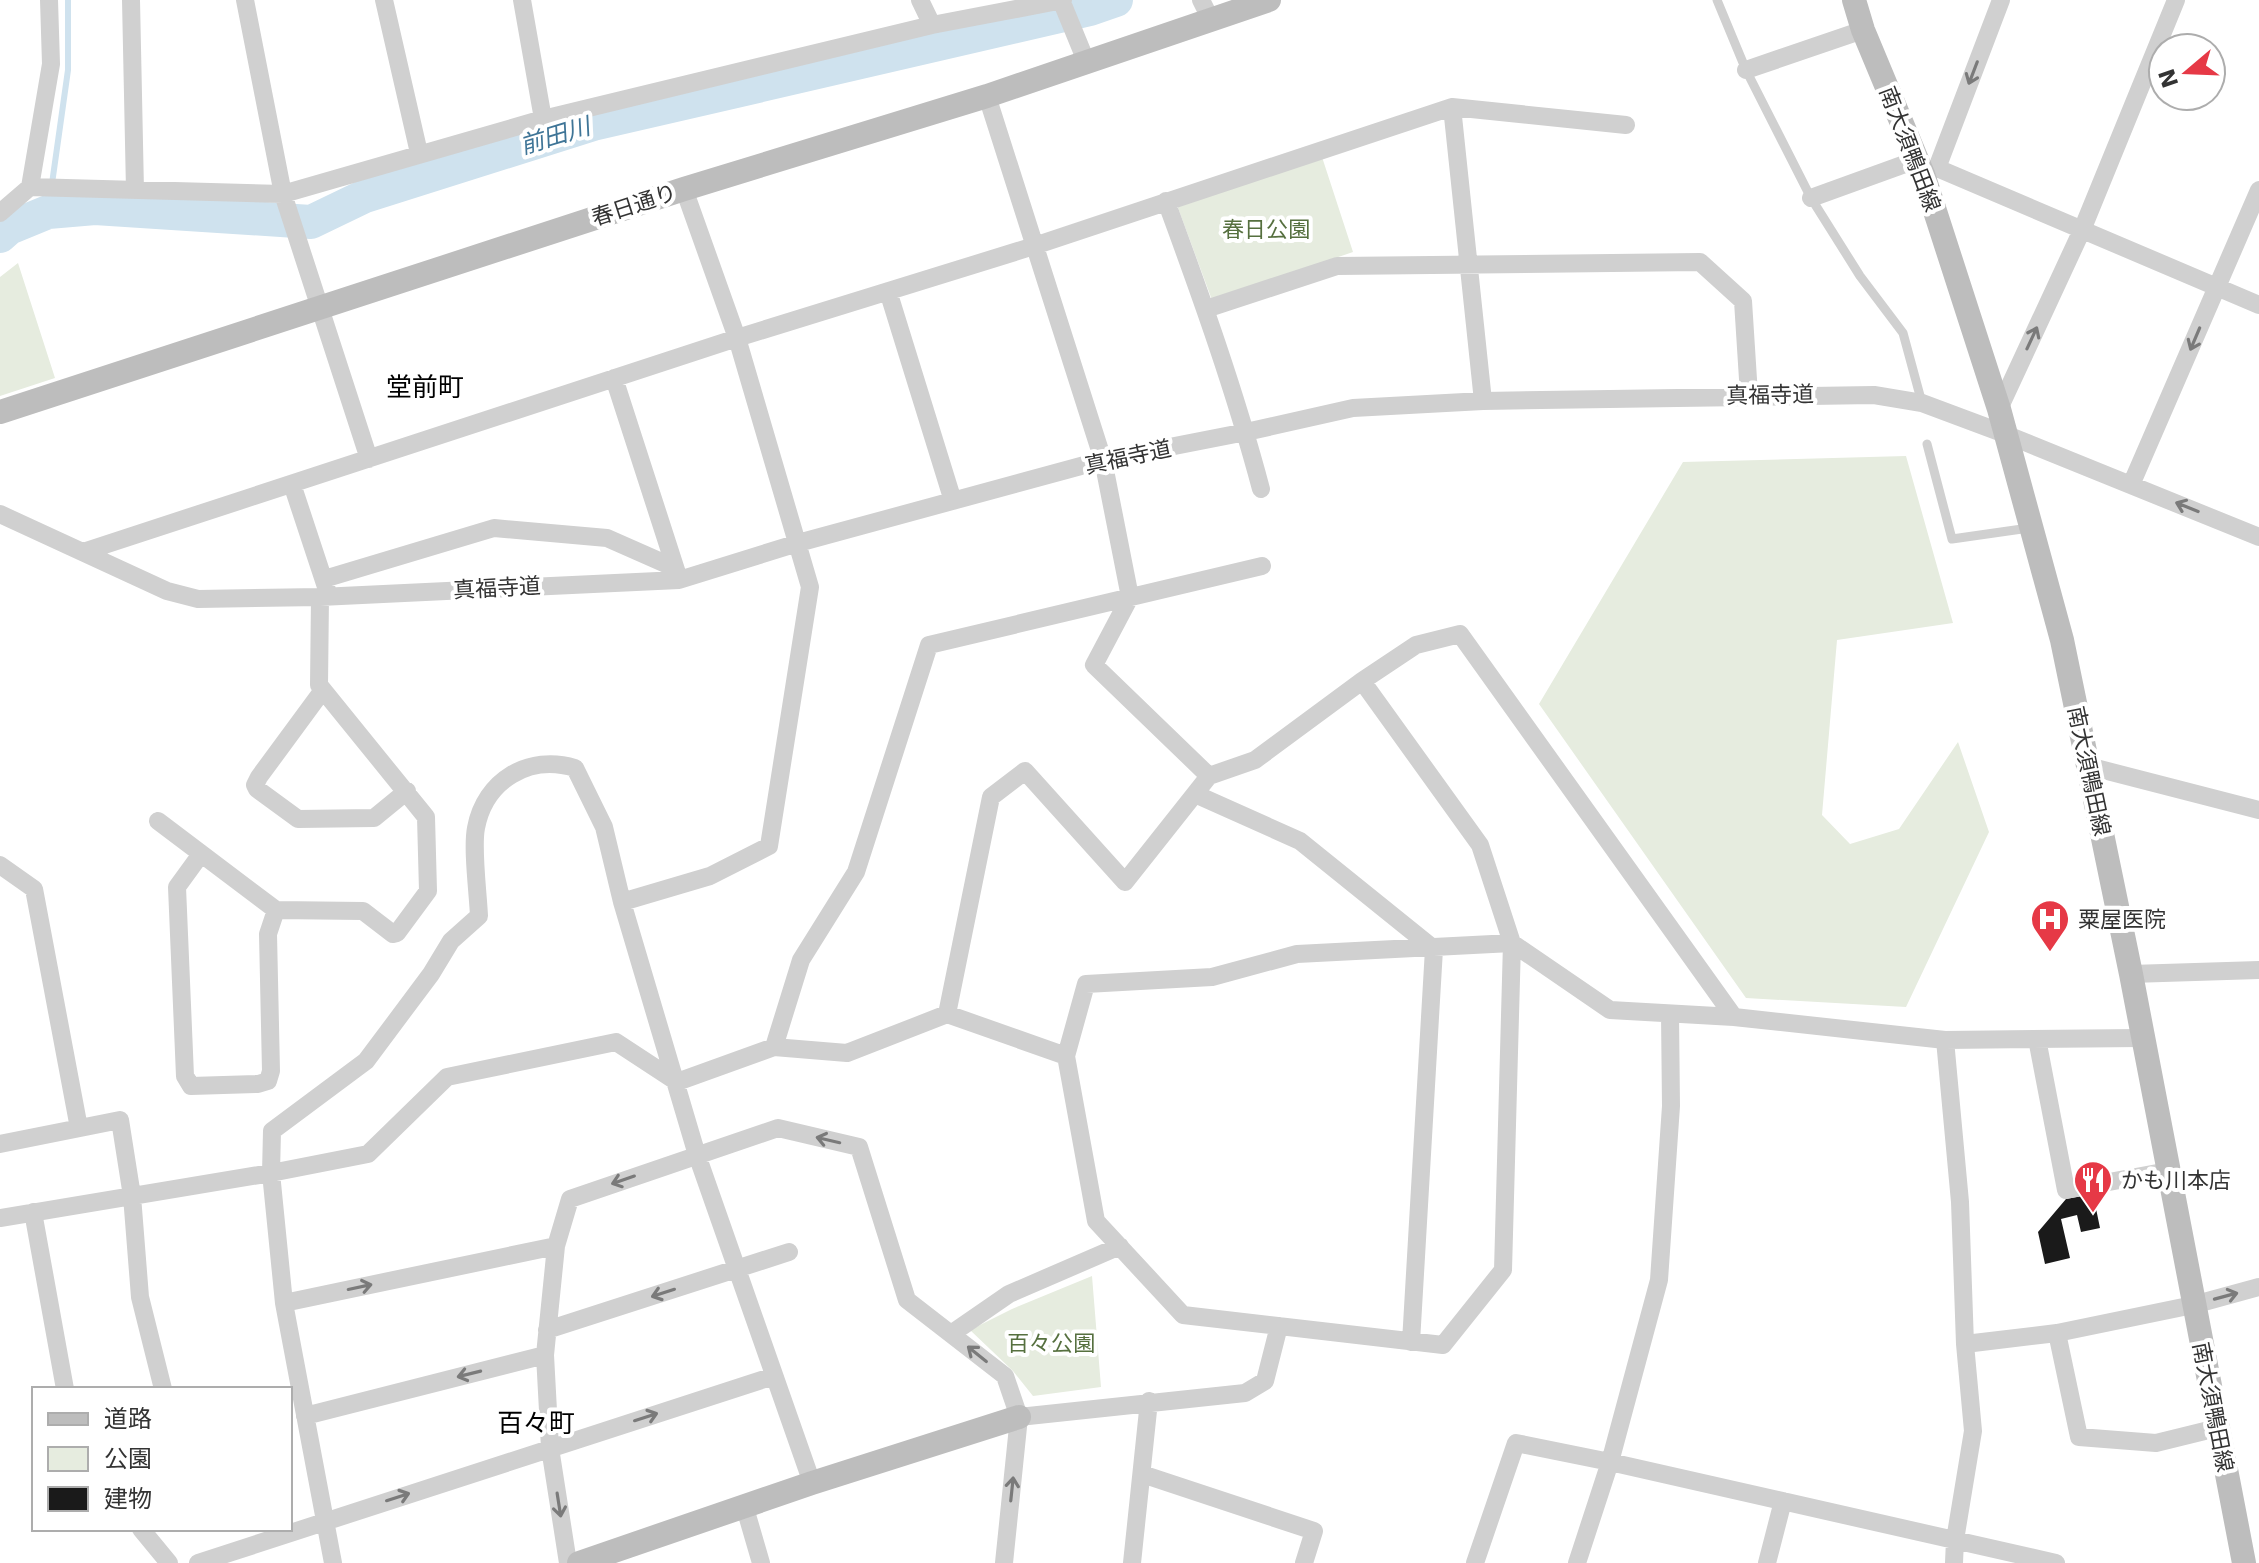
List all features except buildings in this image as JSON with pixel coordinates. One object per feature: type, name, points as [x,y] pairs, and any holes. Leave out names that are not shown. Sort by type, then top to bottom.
[{"type":"street","points":[[0,213],[30,187],[51,64],[49,0]]},
{"type":"street","points":[[131,0],[135,190]]},
{"type":"street","points":[[245,0],[283,194],[369,459]]},
{"type":"street","points":[[384,0],[419,153]]},
{"type":"street","points":[[522,0],[543,119]]},
{"type":"street","points":[[920,0],[932,25]]},
{"type":"street","points":[[30,187],[283,194],[543,119],[932,25],[1062,0],[1086,61]]},
{"type":"street","name":"春日通り","points":[[0,412],[320,305],[987,96],[1086,61],[1206,9],[1269,0]]},
{"type":"street","name":"南大須鴨田線","points":[[1854,0],[1863,30],[1925,167],[1999,409],[2062,640],[2131,974],[2244,1563]]},
{"type":"street","points":[[1925,167],[2001,0]]},
{"type":"street","points":[[1999,409],[2082,230],[2176,0]]},
{"type":"street","points":[[1746,70],[1863,30]]},
{"type":"street","points":[[987,96],[1103,460],[1130,597],[1094,665],[1209,776]]},
{"type":"street","points":[[83,552],[737,338],[1034,246],[1452,107],[1626,125]]},
{"type":"street","points":[[1452,107],[1483,401]]},
{"type":"street","points":[[1811,198],[1925,167],[2259,305]]},
{"type":"street","points":[[622,902],[710,876],[769,846],[810,587],[737,338],[684,189]]},
{"type":"street","points":[[2131,485],[2259,190]]},
{"type":"street","points":[[1166,201],[1206,309],[1261,489]]},
{"type":"street","points":[[1206,309],[1337,266],[1700,262],[1743,301],[1749,395]]},
{"type":"street","points":[[888,291],[953,501]]},
{"type":"street","points":[[614,378],[677,574]]},
{"type":"street","name":"真福寺道","points":[[0,514],[186,597],[677,574],[1103,460],[1353,408],[1483,401],[1874,395],[1922,403],[2259,537]]},
{"type":"street","points":[[158,821],[276,910],[363,911],[393,934],[397,933],[428,891],[426,817],[317,680],[324,591],[292,484]]},
{"type":"street","points":[[324,591],[494,528],[607,538],[677,574]]},
{"type":"street","points":[[774,1047],[801,960],[856,872],[929,645],[1262,566]]},
{"type":"street","points":[[947,1014],[991,797],[1025,771],[1125,882],[1209,776],[1255,760],[1416,645],[1460,634],[1734,1017]]},
{"type":"street","points":[[1362,681],[1480,845],[1512,943],[1503,1270],[1443,1345],[1183,1315],[1096,1221],[1066,1056],[1086,984],[1212,977],[1297,954],[1512,943],[1610,1010],[1734,1017],[1945,1040],[2141,1038]]},
{"type":"street","points":[[323,690],[259,777],[255,785],[257,789],[294,818],[326,820],[374,818],[407,791]]},
{"type":"street","points":[[333,1563],[284,1303],[271,1173],[272,1131],[366,1061],[431,974],[451,941],[479,916],[476,829],[487,798],[507,778],[528,765],[560,764],[575,768],[604,827],[622,902],[697,1155],[812,1483]]},
{"type":"street","points":[[2088,766],[2259,810]]},
{"type":"street","points":[[1195,794],[1300,841],[1434,949]]},
{"type":"street","points":[[201,854],[177,887],[185,1076],[191,1086],[268,1081],[271,1071],[268,934],[276,910]]},
{"type":"street","points":[[0,865],[34,889],[79,1128]]},
{"type":"street","points":[[1411,1342],[1434,949]]},
{"type":"street","points":[[2131,974],[2259,970]]},
{"type":"street","points":[[677,1082],[774,1047],[847,1053],[947,1014],[1066,1056]]},
{"type":"street","points":[[1577,1563],[1610,1462],[1659,1280],[1671,1106],[1670,1014]]},
{"type":"street","points":[[2037,1039],[2066,1190],[2168,1171]]},
{"type":"street","points":[[1945,1040],[1960,1202],[1965,1344],[1973,1431],[1954,1563]]},
{"type":"street","points":[[0,1218],[368,1154],[447,1077],[616,1042],[677,1082]]},
{"type":"street","points":[[0,1144],[120,1120],[132,1196],[140,1297],[162,1387]]},
{"type":"street","points":[[568,1563],[550,1448],[545,1355],[556,1246],[570,1199],[778,1128],[859,1147],[907,1300],[1005,1376],[1019,1417],[1003,1563]]},
{"type":"street","points":[[33,1212],[65,1387]]},
{"type":"street","points":[[284,1303],[556,1246]]},
{"type":"street","points":[[951,1334],[1009,1294],[1120,1246]]},
{"type":"street","points":[[547,1330],[789,1252]]},
{"type":"street","points":[[1965,1344],[2057,1333],[2193,1305],[2259,1287]]},
{"type":"street","points":[[579,1563],[812,1483],[1019,1417],[1245,1393],[1265,1381],[1279,1326]]},
{"type":"street","points":[[2057,1333],[2079,1437],[2156,1443],[2217,1428]]},
{"type":"street","points":[[305,1416],[545,1355]]},
{"type":"street","points":[[292,1531],[774,1376]]},
{"type":"street","points":[[1132,1563],[1149,1401]]},
{"type":"street","points":[[1475,1563],[1516,1443],[2056,1563]]},
{"type":"street","points":[[1142,1474],[1314,1531],[1304,1563]]},
{"type":"street","points":[[1767,1563],[1783,1501]]},
{"type":"street","points":[[745,1508],[761,1563]]},
{"type":"street","points":[[143,1531],[169,1563]]},
{"type":"street","points":[[198,1563],[292,1531]]},
{"type":"lane","points":[[1717,0],[1746,70],[1811,198],[1860,276],[1903,333],[1922,403]]},
{"type":"lane","points":[[1927,444],[1952,539],[2032,528]]},
{"type":"green space","name":"春日公園","points":[[1322,157],[1353,252],[1212,300],[1177,205]]},
{"type":"green space","points":[[18,263],[55,378],[0,396],[0,277]]},
{"type":"green space","points":[[1906,456],[1953,623],[1837,640],[1822,815],[1850,844],[1899,829],[1958,742],[1989,832],[1906,1007],[1746,998],[1539,704],[1683,462]]},
{"type":"green space","name":"百々公園","points":[[1092,1276],[1101,1387],[1033,1396],[1013,1371],[970,1330]]},
{"type":"waterway","points":[[48,212],[68,70],[68,0]]},
{"type":"waterway","name":"前田川","points":[[0,236],[9,228],[48,212],[95,208],[311,222],[365,196],[593,124],[1090,9],[1116,0]]},
{"type":"place","name":"粟屋医院","points":[[2050,953]]},
{"type":"place","name":"かも川本店","points":[[2093,1214]]},
{"type":"district","name":"堂前町","points":[[425,387]]},
{"type":"district","name":"百々町","points":[[536,1423]]}]
